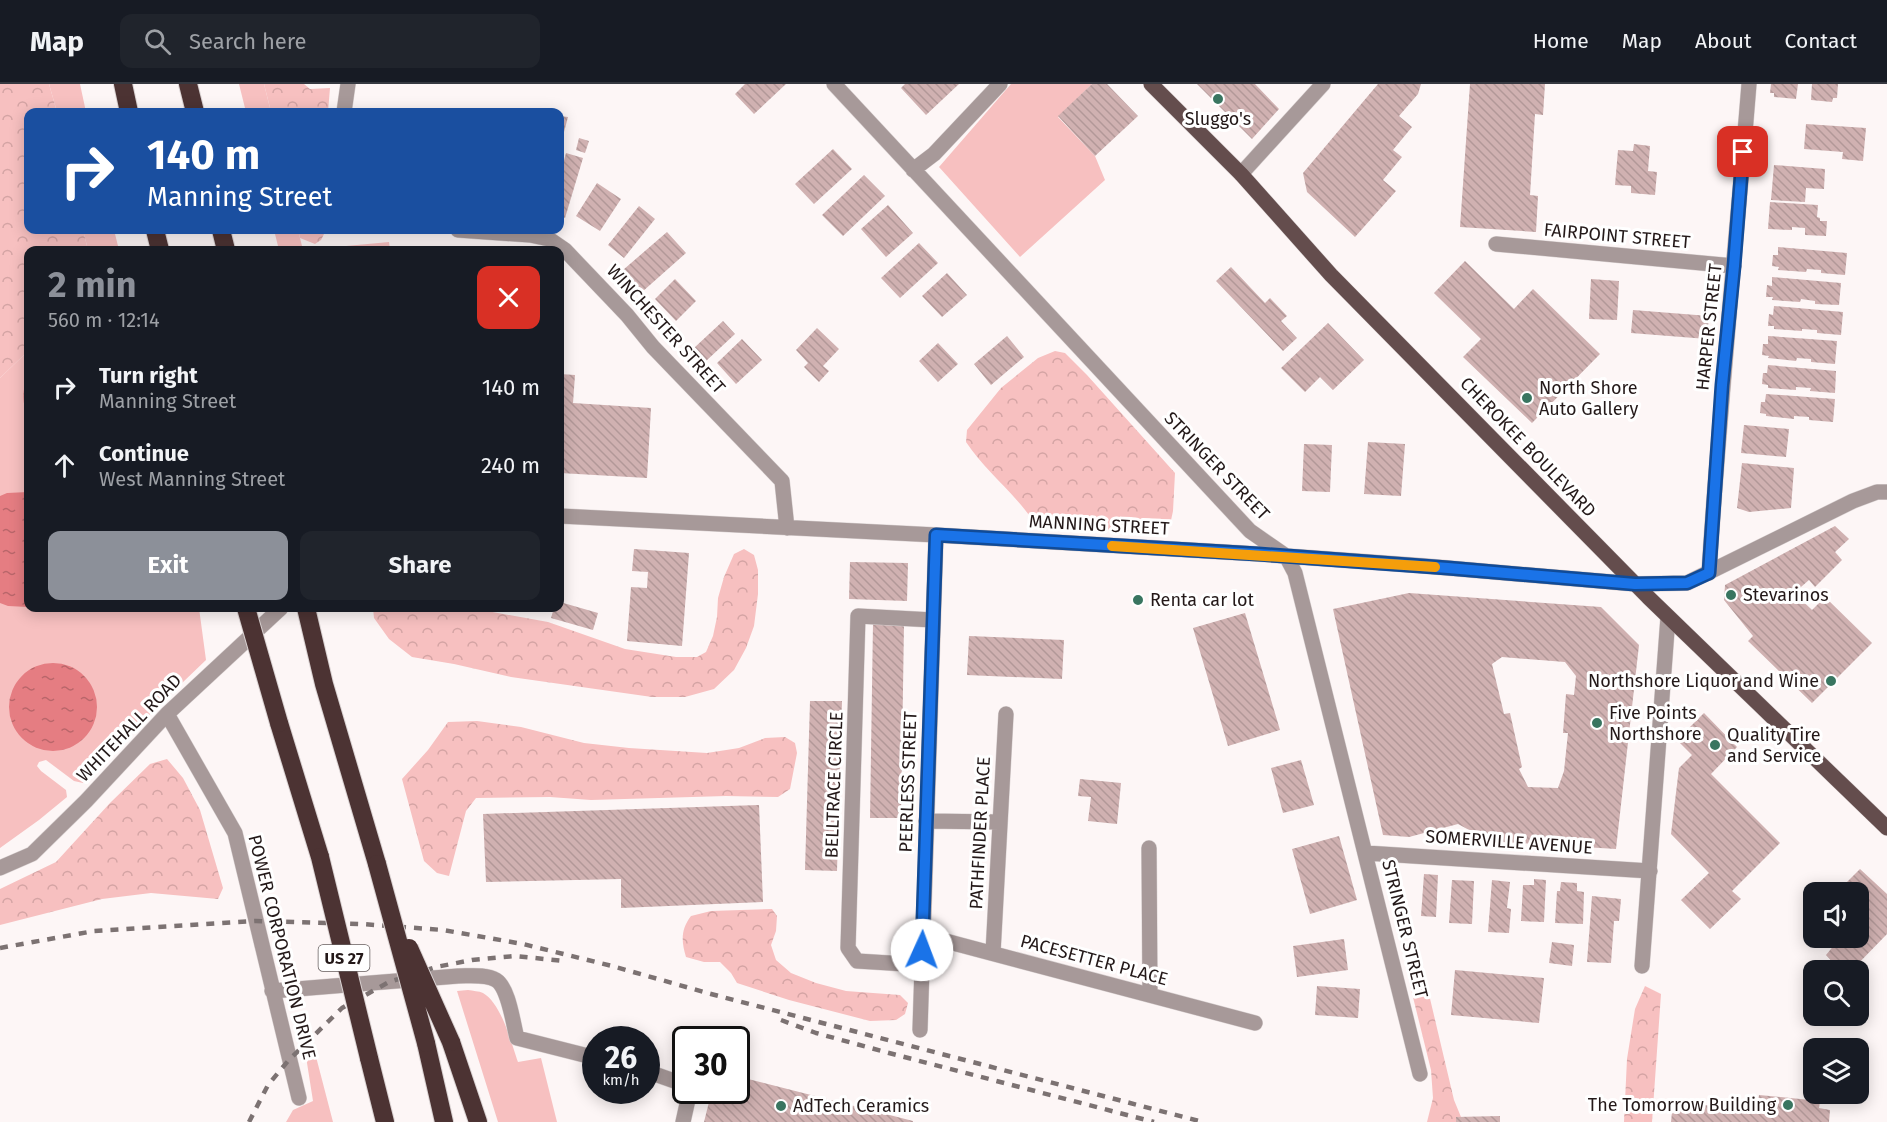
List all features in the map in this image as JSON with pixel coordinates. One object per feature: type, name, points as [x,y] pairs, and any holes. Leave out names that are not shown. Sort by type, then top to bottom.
[{"type":"highway","points":[[123,84],[128,108]]},
{"type":"highway","points":[[188,84],[194,108]]},
{"type":"highway","name":"US 27","points":[[247,612],[320,857],[385,1122]]},
{"type":"highway","points":[[307,612],[324,684],[426,1043],[444,1122]]},
{"type":"highway","points":[[385,895],[451,1042],[478,1122]]},
{"type":"highway","points":[[369,1058],[372,1122]]},
{"type":"main road","name":"CHEROKEE BOULEVARD","points":[[1151,84],[1241,174],[1331,275],[1635,584],[1887,828]]},
{"type":"street","points":[[345,108],[348,84]]},
{"type":"street","name":"STRINGER STREET","points":[[834,84],[1250,531],[1286,556],[1294,573],[1420,1074]]},
{"type":"street","points":[[913,170],[934,154],[1000,84]]},
{"type":"street","points":[[1241,174],[1323,84]]},
{"type":"street","name":"HARPER STREET","points":[[1709,573],[1722,385],[1749,84]]},
{"type":"street","name":"WINCHESTER STREET","points":[[516,234],[549,239],[560,246]]},
{"type":"street","name":"FAIRPOINT STREET","points":[[1496,244],[1734,266]]},
{"type":"street","name":"WINCHESTER STREET","points":[[564,249],[782,481],[787,528]]},
{"type":"street","name":"MANNING STREET","points":[[564,516],[1286,556],[1460,568],[1635,584],[1687,583],[1853,501],[1877,492],[1887,492]]},
{"type":"street","name":"PEERLESS STREET","points":[[920,1030],[936,535]]},
{"type":"street","name":"WHITEHALL ROAD","points":[[0,868],[33,854],[86,801],[166,714],[277,612]]},
{"type":"street","name":"BELLTRACE CIRCLE","points":[[922,965],[857,961],[848,948],[858,616],[933,620]]},
{"type":"street","points":[[1642,966],[1668,617]]},
{"type":"street","name":"POWER CORPORATION DRIVE","points":[[166,714],[235,833],[299,1098]]},
{"type":"street","name":"PATHFINDER PLACE","points":[[993,953],[1006,714]]},
{"type":"street","points":[[926,821],[1000,822]]},
{"type":"street","points":[[1149,848],[1150,995]]},
{"type":"street","name":"SOMERVILLE AVENUE","points":[[1365,853],[1650,871]]},
{"type":"street","name":"PACESETTER PLACE","points":[[923,935],[1255,1023]]},
{"type":"street","points":[[272,991],[458,976],[488,977],[498,981],[506,992],[517,1038],[582,1054]]},
{"type":"street","points":[[683,1122],[687,1104]]},
{"type":"green space","points":[[0,84],[49,84],[56,108],[24,108],[24,234],[84,234],[87,246],[24,246],[24,355],[0,378]]},
{"type":"green space","points":[[49,84],[80,84],[85,108],[56,108]]},
{"type":"green space","points":[[239,84],[264,84],[270,108],[245,108]]},
{"type":"green space","points":[[264,84],[304,84],[310,89],[330,88],[328,108],[270,108]]},
{"type":"green space","points":[[1011,84],[1092,84],[1058,117],[1095,156],[1105,180],[1020,257],[939,167]]},
{"type":"green space","points":[[84,234],[115,234],[118,246],[87,246]]},
{"type":"green space","points":[[275,234],[299,234],[302,246],[278,246]]},
{"type":"green space","points":[[299,234],[324,234],[315,244],[300,238]]},
{"type":"green space","points":[[389,242],[390,246],[346,246]]},
{"type":"green space","points":[[1055,351],[1065,353],[1087,375],[1175,473],[1170,525],[1159,533],[1036,525],[966,442],[967,430],[1001,388],[1038,358]]},
{"type":"green space","points":[[24,355],[24,612],[200,612],[206,660],[83,783],[74,781],[46,760],[39,762],[37,766],[41,771],[66,790],[67,797],[0,848],[0,378]]},
{"type":"green space","points":[[744,549],[754,555],[758,570],[758,594],[754,626],[746,648],[734,670],[714,689],[685,697],[652,697],[511,677],[412,657],[389,639],[374,618],[373,612],[493,612],[548,622],[625,649],[676,657],[697,657],[706,652],[713,636],[718,598],[734,554]]},
{"type":"green space","points":[[477,721],[521,727],[584,743],[707,753],[739,748],[765,738],[785,737],[795,743],[797,753],[790,789],[778,797],[726,796],[591,800],[550,797],[476,798],[466,811],[449,876],[437,873],[424,861],[402,779],[428,750],[448,722]]},
{"type":"green space","points":[[167,759],[183,778],[200,810],[223,888],[218,899],[151,893],[102,899],[0,925],[0,889],[56,862],[110,803],[150,764]]},
{"type":"green space","points":[[772,909],[777,916],[776,931],[771,945],[776,960],[791,973],[846,991],[900,995],[908,1003],[905,1014],[896,1020],[870,1021],[789,1000],[737,983],[720,962],[704,962],[686,957],[683,935],[691,916],[711,911]]},
{"type":"green space","points":[[1415,964],[1423,969],[1454,1100],[1461,1117],[1456,1122],[1427,1122],[1433,1098],[1431,1070],[1407,968]]},
{"type":"green space","points":[[1645,986],[1661,994],[1652,1122],[1624,1122],[1627,1059],[1635,1009]]},
{"type":"green space","points":[[468,990],[483,993],[496,1006],[518,1062],[541,1058],[557,1122],[498,1122],[457,991]]},
{"type":"green space","points":[[314,1049],[333,1122],[286,1122],[293,1110],[313,1101],[307,1058]]},
{"type":"water","points":[[24,492],[24,607],[0,603],[0,496],[7,493]]},
{"type":"water","points":[[53,663],[70,666],[84,676],[94,690],[97,707],[94,724],[84,738],[70,748],[53,751],[36,748],[22,738],[12,724],[9,707],[12,690],[22,676],[36,666]]},
{"type":"building","points":[[745,84],[786,84],[754,114],[735,94]]},
{"type":"building","points":[[905,84],[959,84],[926,115],[901,88]]},
{"type":"building","points":[[1092,84],[1107,84],[1138,116],[1095,156],[1058,116]]},
{"type":"building","points":[[1197,84],[1255,84],[1279,109],[1252,139]]},
{"type":"building","points":[[1378,84],[1421,84],[1418,94],[1399,116],[1412,127],[1393,150],[1402,157],[1383,180],[1396,191],[1355,237],[1307,192],[1303,173]]},
{"type":"building","points":[[1470,84],[1545,84],[1543,115],[1535,114],[1530,195],[1538,196],[1536,232],[1460,227]]},
{"type":"building","points":[[1771,84],[1798,84],[1796,99],[1774,97],[1774,93],[1770,93]]},
{"type":"building","points":[[1812,84],[1838,84],[1837,98],[1833,98],[1832,102],[1811,100]]},
{"type":"building","points":[[564,116],[568,117],[564,132]]},
{"type":"building","points":[[1806,124],[1866,128],[1863,161],[1842,159],[1843,152],[1804,149]]},
{"type":"building","points":[[579,138],[589,141],[585,153],[576,150]]},
{"type":"building","points":[[1634,144],[1650,146],[1648,171],[1657,172],[1655,195],[1631,193],[1631,186],[1615,185],[1618,150],[1633,151]]},
{"type":"building","points":[[833,149],[852,169],[814,204],[795,184]]},
{"type":"building","points":[[566,153],[583,158],[565,218],[564,218]]},
{"type":"building","points":[[1774,165],[1825,169],[1824,189],[1806,188],[1805,202],[1771,200]]},
{"type":"building","points":[[864,175],[885,196],[843,236],[822,215]]},
{"type":"building","points":[[597,183],[621,199],[600,231],[576,216]]},
{"type":"building","points":[[1770,202],[1818,205],[1817,217],[1820,221],[1827,221],[1826,236],[1805,235],[1805,228],[1768,229]]},
{"type":"building","points":[[888,205],[913,233],[886,257],[861,229]]},
{"type":"building","points":[[639,206],[655,219],[624,258],[608,245]]},
{"type":"building","points":[[667,232],[686,253],[642,292],[623,270]]},
{"type":"building","points":[[919,243],[938,263],[900,298],[881,278]]},
{"type":"building","points":[[1778,247],[1847,253],[1845,275],[1821,273],[1821,270],[1807,269],[1806,272],[1778,270],[1779,267],[1772,266],[1773,255],[1778,255]]},
{"type":"building","points":[[1465,261],[1514,309],[1533,289],[1600,354],[1532,423],[1463,357],[1481,339],[1434,293]]},
{"type":"building","points":[[1231,267],[1265,303],[1270,298],[1287,316],[1281,321],[1297,338],[1283,351],[1216,281]]},
{"type":"building","points":[[947,273],[967,295],[942,317],[922,296]]},
{"type":"building","points":[[1772,277],[1841,283],[1839,305],[1815,304],[1815,301],[1801,299],[1800,302],[1772,300],[1773,297],[1766,297],[1767,285],[1772,286]]},
{"type":"building","points":[[675,279],[696,301],[676,321],[655,299]]},
{"type":"building","points":[[1591,279],[1619,281],[1617,320],[1589,319]]},
{"type":"building","points":[[1774,306],[1843,312],[1841,335],[1817,333],[1817,330],[1774,329],[1774,326],[1768,326],[1769,314],[1773,315]]},
{"type":"building","points":[[1633,310],[1709,316],[1707,339],[1631,333]]},
{"type":"building","points":[[723,321],[735,334],[706,361],[694,348]]},
{"type":"building","points":[[1328,323],[1364,360],[1333,390],[1320,377],[1305,392],[1281,368]]},
{"type":"building","points":[[817,328],[839,349],[823,366],[829,371],[819,382],[804,367],[808,363],[796,350]]},
{"type":"building","points":[[1007,336],[1024,357],[991,385],[974,364]]},
{"type":"building","points":[[1768,336],[1837,341],[1835,364],[1811,362],[1811,359],[1797,358],[1796,361],[1768,358],[1769,356],[1762,355],[1763,344],[1768,344]]},
{"type":"building","points":[[742,339],[762,360],[736,384],[717,363]]},
{"type":"building","points":[[938,343],[958,364],[938,382],[919,361]]},
{"type":"building","points":[[1768,365],[1836,371],[1835,393],[1810,391],[1811,388],[1796,387],[1796,390],[1768,388],[1768,385],[1762,384],[1763,373],[1767,373]]},
{"type":"building","points":[[564,374],[575,375],[573,403],[651,408],[647,478],[564,473]]},
{"type":"building","points":[[1766,394],[1835,399],[1833,422],[1809,420],[1809,417],[1794,416],[1794,419],[1766,416],[1760,413],[1761,402],[1765,402]]},
{"type":"building","points":[[1744,425],[1789,429],[1786,457],[1741,453]]},
{"type":"building","points":[[1368,442],[1405,444],[1401,496],[1364,494]]},
{"type":"building","points":[[1304,444],[1332,445],[1330,492],[1302,491]]},
{"type":"building","points":[[1742,463],[1794,468],[1791,508],[1749,512],[1737,508]]},
{"type":"building","points":[[1835,526],[1849,539],[1835,552],[1842,560],[1815,587],[1809,580],[1794,593],[1812,610],[1825,597],[1872,643],[1812,703],[1748,641],[1753,636],[1724,600],[1725,585]]},
{"type":"building","points":[[634,549],[689,553],[682,646],[627,641],[631,587],[647,588],[648,572],[632,571]]},
{"type":"building","points":[[850,562],[908,563],[907,601],[849,599]]},
{"type":"building","points":[[1409,593],[1601,607],[1639,645],[1616,849],[1472,840],[1471,831],[1458,824],[1409,837],[1383,835],[1333,609]],"holes":[[[1502,657],[1565,662],[1576,676],[1574,695],[1566,694],[1563,733],[1568,733],[1564,771],[1558,788],[1528,787],[1519,769],[1522,767],[1510,713],[1504,714],[1492,664]]]},
{"type":"building","points":[[564,603],[598,613],[593,630],[551,618],[553,612],[564,612]]},
{"type":"building","points":[[1245,613],[1280,730],[1228,746],[1193,628]]},
{"type":"building","points":[[873,623],[904,624],[901,818],[870,818]]},
{"type":"building","points":[[969,636],[1064,640],[1062,679],[967,675]]},
{"type":"building","points":[[810,701],[842,701],[837,871],[805,870]]},
{"type":"building","points":[[1704,713],[1737,747],[1711,774],[1780,843],[1732,891],[1741,899],[1710,929],[1681,900],[1709,873],[1671,834],[1679,768],[1692,755],[1677,740]]},
{"type":"building","points":[[1301,760],[1314,805],[1283,813],[1271,768]]},
{"type":"building","points":[[1080,779],[1121,783],[1117,824],[1088,821],[1091,797],[1078,796]]},
{"type":"building","points":[[759,805],[763,902],[621,908],[621,879],[486,882],[483,814]]},
{"type":"building","points":[[1339,836],[1357,900],[1310,914],[1292,849]]},
{"type":"building","points":[[1860,869],[1887,894],[1887,934],[1862,960],[1831,960],[1826,955],[1832,948],[1869,948],[1869,882],[1847,882]]},
{"type":"building","points":[[1424,874],[1438,875],[1436,917],[1421,916]]},
{"type":"building","points":[[1534,879],[1546,880],[1544,922],[1521,921],[1523,885],[1534,885]]},
{"type":"building","points":[[1452,880],[1474,881],[1472,924],[1449,923]]},
{"type":"building","points":[[1492,880],[1510,882],[1507,908],[1511,909],[1509,933],[1488,932]]},
{"type":"building","points":[[1561,882],[1577,883],[1577,891],[1584,892],[1583,924],[1555,923],[1557,891],[1560,891]]},
{"type":"building","points":[[1592,896],[1621,899],[1619,921],[1614,921],[1611,963],[1587,962]]},
{"type":"building","points":[[1344,939],[1348,970],[1297,977],[1293,946]]},
{"type":"building","points":[[1552,942],[1574,945],[1572,966],[1549,963]]},
{"type":"building","points":[[1455,970],[1544,978],[1539,1023],[1451,1015]]},
{"type":"building","points":[[1317,986],[1360,989],[1358,1018],[1315,1015]]},
{"type":"building","name":"AdTech Ceramics","points":[[750,1080],[913,1121],[913,1122],[704,1122],[708,1104],[750,1104]]},
{"type":"building","name":"The Tomorrow Building","points":[[1759,1095],[1803,1099],[1803,1104],[1820,1104],[1819,1108],[1830,1110],[1829,1122],[1671,1122],[1673,1102],[1757,1110]]},
{"type":"building","points":[[1500,1116],[1500,1122],[1456,1122],[1456,1117]]},
{"type":"railway","points":[[0,948],[94,931],[256,921],[362,924],[443,930],[523,944],[612,966],[711,994],[1203,1122]]},
{"type":"railway","points":[[249,1122],[268,1085],[288,1061],[342,1008],[389,982],[436,967],[472,960],[515,956],[564,961]]},
{"type":"railway","points":[[781,1020],[816,1033],[889,1053],[1154,1122]]},
{"type":"slow traffic","points":[[1112,546],[1435,567]]},
{"type":"place","name":"Sluggo's","points":[[1218,99]]},
{"type":"place","name":"North Shore Auto Gallery","points":[[1527,398]]},
{"type":"place","name":"Stevarinos","points":[[1731,595]]},
{"type":"place","name":"Renta car lot","points":[[1138,600]]},
{"type":"place","name":"Northshore Liquor and Wine","points":[[1831,681]]},
{"type":"place","name":"Five Points Northshore","points":[[1597,723]]},
{"type":"place","name":"Quality Tire and Service","points":[[1715,745]]},
{"type":"place","name":"The Tomorrow Building","points":[[1788,1105]]},
{"type":"place","name":"AdTech Ceramics","points":[[781,1106]]},
{"type":"route","points":[[922,950],[936,535],[1258,554],[1635,584],[1687,583],[1709,573],[1722,385],[1743,152]]}]
